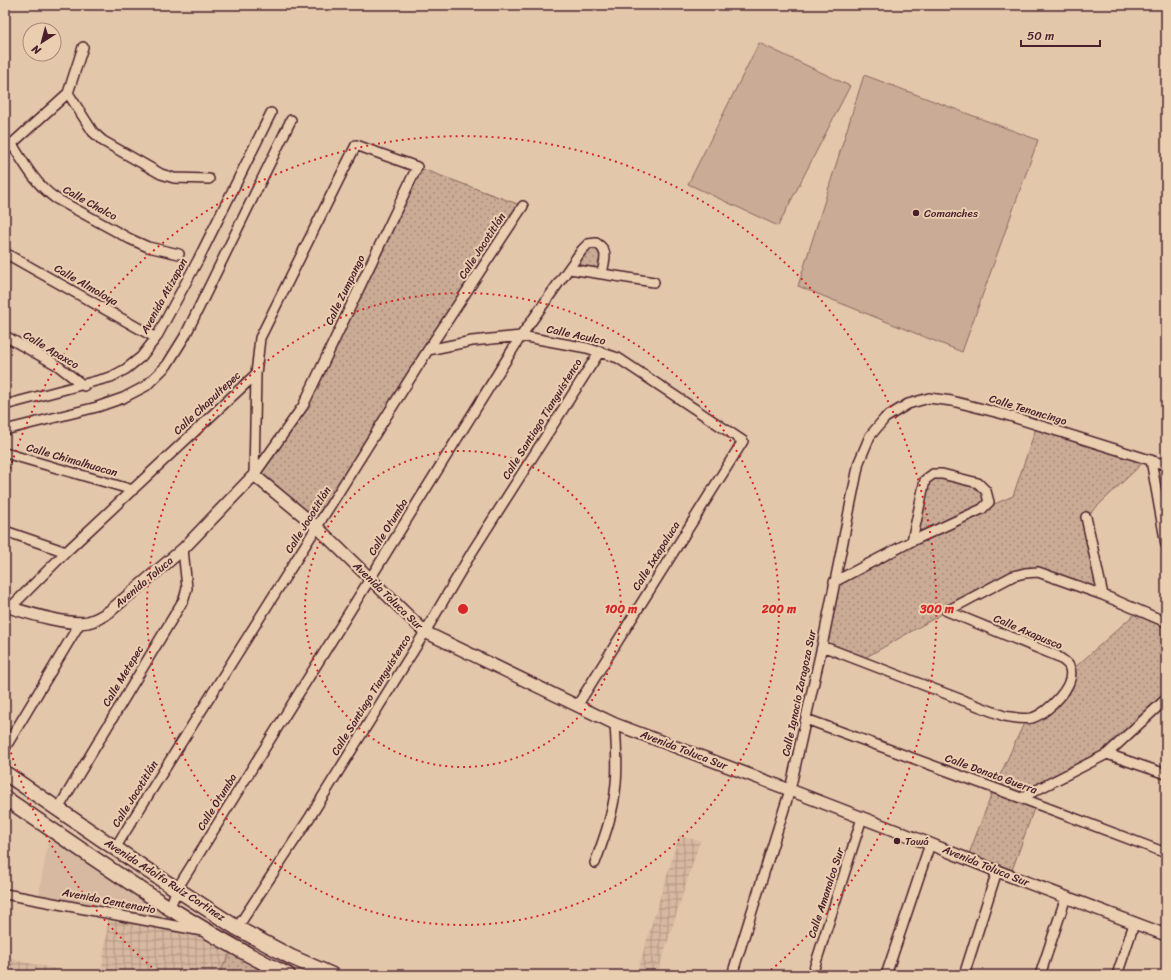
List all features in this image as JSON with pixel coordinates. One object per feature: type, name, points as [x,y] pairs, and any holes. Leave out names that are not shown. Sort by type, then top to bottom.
[{"type":"main road","name":"Avenida Adolfo Ruiz Cortinez","points":[[5,773],[115,848],[237,928],[290,957],[327,974]]},
{"type":"main road","name":"Avenida Adolfo Ruiz Cortinez","points":[[5,798],[209,932],[263,963],[288,975]]},
{"type":"street","points":[[8,147],[68,93],[83,47]]},
{"type":"street","points":[[68,93],[93,132],[103,141],[161,174],[174,178],[209,178]]},
{"type":"street","name":"Avenida Atizapan","points":[[5,406],[84,386],[111,377],[126,369],[141,357],[156,338],[198,260],[271,113]]},
{"type":"street","points":[[5,430],[97,407],[123,398],[146,386],[167,365],[185,336],[291,120]]},
{"type":"street","name":"Calle Chapultepec","points":[[8,607],[256,374],[260,338],[356,145]]},
{"type":"street","name":"Calle Zumpango","points":[[254,475],[303,406],[417,167],[356,145]]},
{"type":"street","name":"Calle Chalco","points":[[8,147],[36,181],[55,198],[130,239],[148,247],[179,254]]},
{"type":"street","name":"Calle Jocotitlán","points":[[115,848],[428,350],[523,206]]},
{"type":"street","name":"Calle Otumba","points":[[170,907],[177,889],[521,336],[570,269],[582,250],[588,244],[596,243],[603,247],[606,255],[602,274]]},
{"type":"street","name":"Calle Almoloya","points":[[5,253],[156,338]]},
{"type":"street","points":[[570,269],[654,282]]},
{"type":"street","name":"Calle Apaxco","points":[[5,336],[57,365],[84,386]]},
{"type":"street","name":"Calle Aculco","points":[[428,350],[472,340],[521,336],[600,351],[618,358],[743,441]]},
{"type":"street","name":"Calle Santiago Tianguistenco","points":[[237,928],[310,817],[425,632],[472,552],[600,351]]},
{"type":"street","points":[[254,475],[256,374]]},
{"type":"street","name":"Calle Tenancingo","points":[[885,418],[908,404],[929,398],[952,401],[1003,414],[1166,465]]},
{"type":"street","name":"Calle Ignacio Zaragoza Sur","points":[[732,975],[790,790],[822,646],[859,462],[870,436],[885,418]]},
{"type":"street","name":"Calle Ixtapaluca","points":[[577,706],[743,441]]},
{"type":"street","name":"Calle Chimalhuacan","points":[[5,453],[133,490]]},
{"type":"street","points":[[1151,460],[1166,545]]},
{"type":"street","points":[[834,582],[912,542],[982,510],[988,502],[986,491],[978,484],[942,474],[933,474],[925,480],[912,542]]},
{"type":"street","name":"Avenida Toluca Sur","points":[[254,475],[317,527],[425,632],[615,724],[1166,935]]},
{"type":"street","name":"Avenida Toluca","points":[[8,607],[65,622],[89,622],[99,618],[110,611],[183,549],[254,475]]},
{"type":"street","points":[[1086,517],[1103,596]]},
{"type":"street","points":[[5,531],[66,552]]},
{"type":"street","name":"Calle Metepec","points":[[58,809],[184,599],[187,588],[183,549]]},
{"type":"street","name":"Calle Axapusco","points":[[822,646],[1004,716],[1031,718],[1042,714],[1053,705],[1062,694],[1070,678],[1071,672],[1069,664],[1058,656],[947,611],[1013,576],[1025,572],[1038,572],[1103,596],[1166,622]]},
{"type":"street","points":[[5,748],[80,623]]},
{"type":"street","points":[[1021,798],[1107,754],[1166,699]]},
{"type":"street","name":"Calle Donato Guerra","points":[[806,719],[1166,853]]},
{"type":"street","points":[[595,863],[607,830],[617,781],[615,724]]},
{"type":"street","points":[[1107,754],[1166,774]]},
{"type":"street","name":"Calle Amanalco Sur","points":[[812,975],[862,818]]},
{"type":"street","points":[[886,975],[930,844]]},
{"type":"street","points":[[964,975],[997,871]]},
{"type":"street","name":"Avenida Centenario","points":[[5,894],[209,932]]},
{"type":"street","points":[[1040,975],[1066,897]]},
{"type":"street","points":[[1117,975],[1134,924]]},
{"type":"shaded area","points":[[759,43],[850,86],[778,226],[688,184]]},
{"type":"shaded area","name":"Comanches","points":[[864,75],[1038,140],[962,352],[798,286]]},
{"type":"shaded area","points":[[417,167],[523,206],[317,527],[255,475],[303,406]]},
{"type":"shaded area","points":[[588,244],[603,247],[602,274],[570,269]]},
{"type":"shaded area","points":[[1037,425],[1149,457],[1086,517],[1103,595],[1025,573],[947,611],[861,660],[822,646],[834,582],[912,541],[925,480],[942,474],[986,491],[983,509],[1013,496]]},
{"type":"shaded area","points":[[1138,611],[1166,622],[1166,699],[1107,754],[1021,798],[1036,803],[1010,876],[967,859],[994,788],[1026,719],[1053,705],[1071,671]]},
{"type":"shaded area","points":[[50,829],[209,932],[38,900]]},
{"type":"shaded area","points":[[679,836],[700,841],[657,975],[636,975]]},
{"type":"shaded area","points":[[109,914],[210,933],[234,947],[218,975],[101,975]]},
{"type":"shaded area","points":[[234,947],[288,975],[218,975]]},
{"type":"shaded area","points":[[5,958],[84,975],[5,975]]},
{"type":"place","name":"Comanches","points":[[916,213]]},
{"type":"place","name":"Tawá","points":[[897,841]]}]
